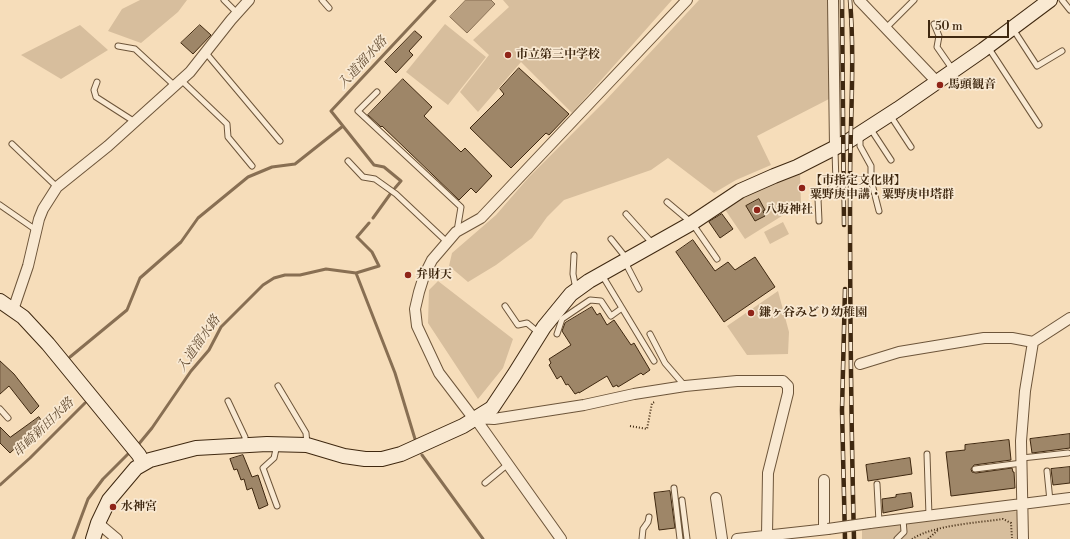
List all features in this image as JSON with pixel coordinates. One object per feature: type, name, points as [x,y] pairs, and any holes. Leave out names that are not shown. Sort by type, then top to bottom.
[{"type":"street","points":[[13,310],[28,266],[36,230],[43,209],[57,187],[108,146],[190,72],[249,0]]},
{"type":"street","points":[[561,539],[508,464],[439,373],[417,326],[415,309],[424,276],[432,260],[447,242],[456,232],[481,218],[687,0]]},
{"type":"street","points":[[833,0],[835,147]]},
{"type":"street","points":[[859,0],[937,82]]},
{"type":"street","points":[[93,539],[98,523],[109,500],[126,478],[143,463],[196,448],[245,444],[307,445],[351,457],[365,459],[382,458],[401,454],[424,445],[463,426],[492,408],[539,334],[560,306],[577,290],[626,260],[692,223],[740,191],[797,167],[865,131],[988,46],[1050,0]]},
{"type":"street","points":[[0,301],[23,317],[48,344],[139,455],[143,463]]},
{"type":"street","points":[[860,364],[899,352],[984,338],[1012,338],[1033,342],[1070,318]]},
{"type":"street","points":[[1023,539],[1021,441],[1025,391],[1033,342]]},
{"type":"street","points":[[474,418],[494,419],[584,405],[634,394],[685,386],[736,381],[783,381],[788,386],[788,394],[768,473],[767,535]]},
{"type":"street","points":[[823,532],[824,480]]},
{"type":"street","points":[[716,498],[722,539]]},
{"type":"street","points":[[737,539],[767,535],[823,532],[903,519],[1070,498]]},
{"type":"street","points":[[98,523],[117,539]]},
{"type":"lane","points":[[224,0],[237,13]]},
{"type":"lane","points":[[322,0],[329,8]]},
{"type":"lane","points":[[886,28],[914,0]]},
{"type":"lane","points":[[1062,0],[1070,10]]},
{"type":"lane","points":[[934,24],[938,36],[937,47],[953,70]]},
{"type":"lane","points":[[1013,28],[1037,66],[1062,51]]},
{"type":"lane","points":[[118,46],[135,49],[227,124],[228,137],[252,166]]},
{"type":"lane","points":[[988,46],[1040,125]]},
{"type":"lane","points":[[206,53],[280,141]]},
{"type":"lane","points":[[97,82],[94,90],[96,97],[135,122]]},
{"type":"lane","points":[[377,92],[358,111],[461,208],[456,232]]},
{"type":"lane","points":[[890,114],[911,147]]},
{"type":"lane","points":[[879,211],[871,180],[871,166],[860,146],[865,131],[891,160]]},
{"type":"lane","points":[[12,144],[57,187]]},
{"type":"lane","points":[[819,222],[818,200],[836,184],[835,147]]},
{"type":"lane","points":[[348,161],[363,177],[375,179],[396,194],[447,242]]},
{"type":"lane","points":[[667,202],[692,223],[716,259]]},
{"type":"lane","points":[[0,205],[36,230]]},
{"type":"lane","points":[[626,214],[653,245]]},
{"type":"lane","points":[[611,239],[626,260],[639,289]]},
{"type":"lane","points":[[574,255],[573,274],[577,290]]},
{"type":"lane","points":[[602,274],[654,361]]},
{"type":"lane","points":[[557,334],[562,319],[590,300],[601,301],[611,316],[622,308]]},
{"type":"lane","points":[[505,306],[518,325],[527,323],[539,334]]},
{"type":"lane","points":[[650,334],[665,362],[685,386]]},
{"type":"lane","points":[[278,386],[306,433],[307,445]]},
{"type":"lane","points":[[228,401],[246,437],[245,444]]},
{"type":"lane","points":[[0,409],[8,418]]},
{"type":"lane","points":[[277,444],[274,458],[263,468],[277,506]]},
{"type":"lane","points":[[974,469],[1068,453]]},
{"type":"lane","points":[[927,454],[929,516]]},
{"type":"lane","points":[[485,483],[508,464]]},
{"type":"lane","points":[[1047,471],[1050,501]]},
{"type":"lane","points":[[875,523],[877,484]]},
{"type":"lane","points":[[674,488],[680,539]]},
{"type":"lane","points":[[682,500],[687,539]]},
{"type":"lane","points":[[642,539],[643,529],[648,522],[649,517]]},
{"type":"lane","points":[[897,539],[904,532],[903,519]]},
{"type":"path","points":[[630,426],[647,430],[652,403],[666,396],[666,389]]},
{"type":"path","points":[[912,539],[940,528],[1003,519],[1011,524],[1012,539]]},
{"type":"path","points":[[928,539],[940,528]]},
{"type":"shaded area","points":[[140,0],[187,0],[178,12],[141,43],[108,31],[122,9]]},
{"type":"shaded area","points":[[466,0],[491,0],[495,4],[467,33],[450,17]]},
{"type":"shaded area","points":[[503,0],[672,0],[572,113],[521,62],[478,112],[460,92],[489,55],[473,40],[509,7]]},
{"type":"shaded area","points":[[699,0],[828,0],[829,99],[757,136],[771,165],[736,180],[714,193],[668,158],[651,170],[564,200],[547,217],[532,238],[496,265],[468,282],[449,266],[452,253],[496,215],[529,177],[605,101]]},
{"type":"shaded area","points":[[445,24],[486,57],[448,105],[406,72]]},
{"type":"shaded area","points":[[80,25],[108,50],[61,79],[21,55]]},
{"type":"shaded area","points":[[800,173],[801,204],[745,239],[724,208],[762,189]]},
{"type":"shaded area","points":[[783,222],[789,234],[770,244],[764,232]]},
{"type":"shaded area","points":[[438,281],[513,339],[503,368],[478,399],[428,323],[429,290]]},
{"type":"shaded area","points":[[778,291],[789,332],[788,354],[747,355],[727,326]]},
{"type":"shaded area","points":[[1011,510],[1018,512],[1020,539],[862,539],[862,529]]},
{"type":"building","points":[[200,25],[211,35],[193,54],[181,43]]},
{"type":"building","points":[[415,31],[422,37],[409,51],[413,55],[396,73],[385,62]]},
{"type":"building","points":[[519,68],[569,114],[549,135],[546,133],[511,168],[470,128],[504,94],[500,89]]},
{"type":"building","points":[[403,79],[432,107],[424,116],[461,152],[465,148],[492,176],[476,193],[471,188],[459,200],[382,126],[381,127],[368,115]]},
{"type":"building","points":[[759,199],[765,210],[763,211],[765,216],[755,221],[746,206]]},
{"type":"building","points":[[722,214],[733,229],[720,238],[709,222]]},
{"type":"building","points":[[693,240],[715,271],[728,262],[735,270],[755,257],[775,287],[724,322],[676,252]]},
{"type":"building","points":[[592,307],[597,315],[600,313],[607,325],[614,320],[631,345],[634,343],[650,370],[643,375],[641,373],[618,387],[617,385],[613,387],[607,376],[575,394],[568,384],[566,385],[561,376],[557,379],[549,365],[551,363],[549,359],[571,345],[562,331],[565,323]]},
{"type":"building","points":[[0,361],[14,374],[39,406],[31,414],[9,386],[0,394]]},
{"type":"building","points":[[39,417],[46,427],[28,440],[26,438],[10,453],[0,443],[0,427],[10,437]]},
{"type":"building","points":[[1070,434],[1070,448],[1032,453],[1030,439]]},
{"type":"building","points":[[1009,440],[1011,460],[974,465],[971,469],[972,472],[976,473],[1012,468],[1014,472],[1015,488],[951,496],[946,452],[965,450],[965,445]]},
{"type":"building","points":[[243,455],[252,477],[258,475],[268,505],[259,509],[252,488],[247,490],[244,479],[241,480],[237,469],[234,470],[230,459]]},
{"type":"building","points":[[910,458],[912,474],[868,481],[866,465]]},
{"type":"building","points":[[1070,467],[1070,483],[1053,485],[1051,469]]},
{"type":"building","points":[[670,491],[675,528],[659,530],[654,493]]},
{"type":"building","points":[[911,493],[913,507],[883,513],[882,499]]},
{"type":"waterway","name":"入道溜水路","points":[[395,188],[401,181],[384,167],[374,165],[331,111],[435,0]]},
{"type":"waterway","points":[[70,357],[127,310],[140,278],[181,242],[198,218],[248,177],[272,167],[295,164],[343,126]]},
{"type":"waterway","name":"入道溜水路","points":[[373,218],[391,193]]},
{"type":"waterway","name":"入道溜水路","points":[[138,445],[152,428],[191,371],[209,350],[221,327],[263,285],[274,278],[285,275],[300,275],[326,269],[356,273],[379,266],[372,252],[357,237],[369,223]]},
{"type":"waterway","points":[[356,273],[395,373],[415,439]]},
{"type":"waterway","name":"串崎新田水路","points":[[0,485],[30,458],[85,403]]},
{"type":"waterway","name":"入道溜水路","points":[[73,539],[88,499],[103,479],[128,454]]},
{"type":"waterway","points":[[422,455],[483,539]]},
{"type":"railway","points":[[842,0],[844,225]]},
{"type":"railway","points":[[850,0],[852,69],[850,318],[854,539]]},
{"type":"railway","points":[[845,289],[842,410],[845,539]]},
{"type":"place","name":"市立第三中学校","points":[[508,55]]},
{"type":"place","name":"馬頭観音","points":[[940,85]]},
{"type":"place","name":"【市指定文化財】 粟野庚申講・粟野庚申塔群","points":[[802,188]]},
{"type":"place","name":"八坂神社","points":[[757,210]]},
{"type":"place","name":"弁財天","points":[[408,275]]},
{"type":"place","name":"鎌ヶ谷みどり幼稚園","points":[[751,313]]},
{"type":"place","name":"水神宮","points":[[113,507]]}]
